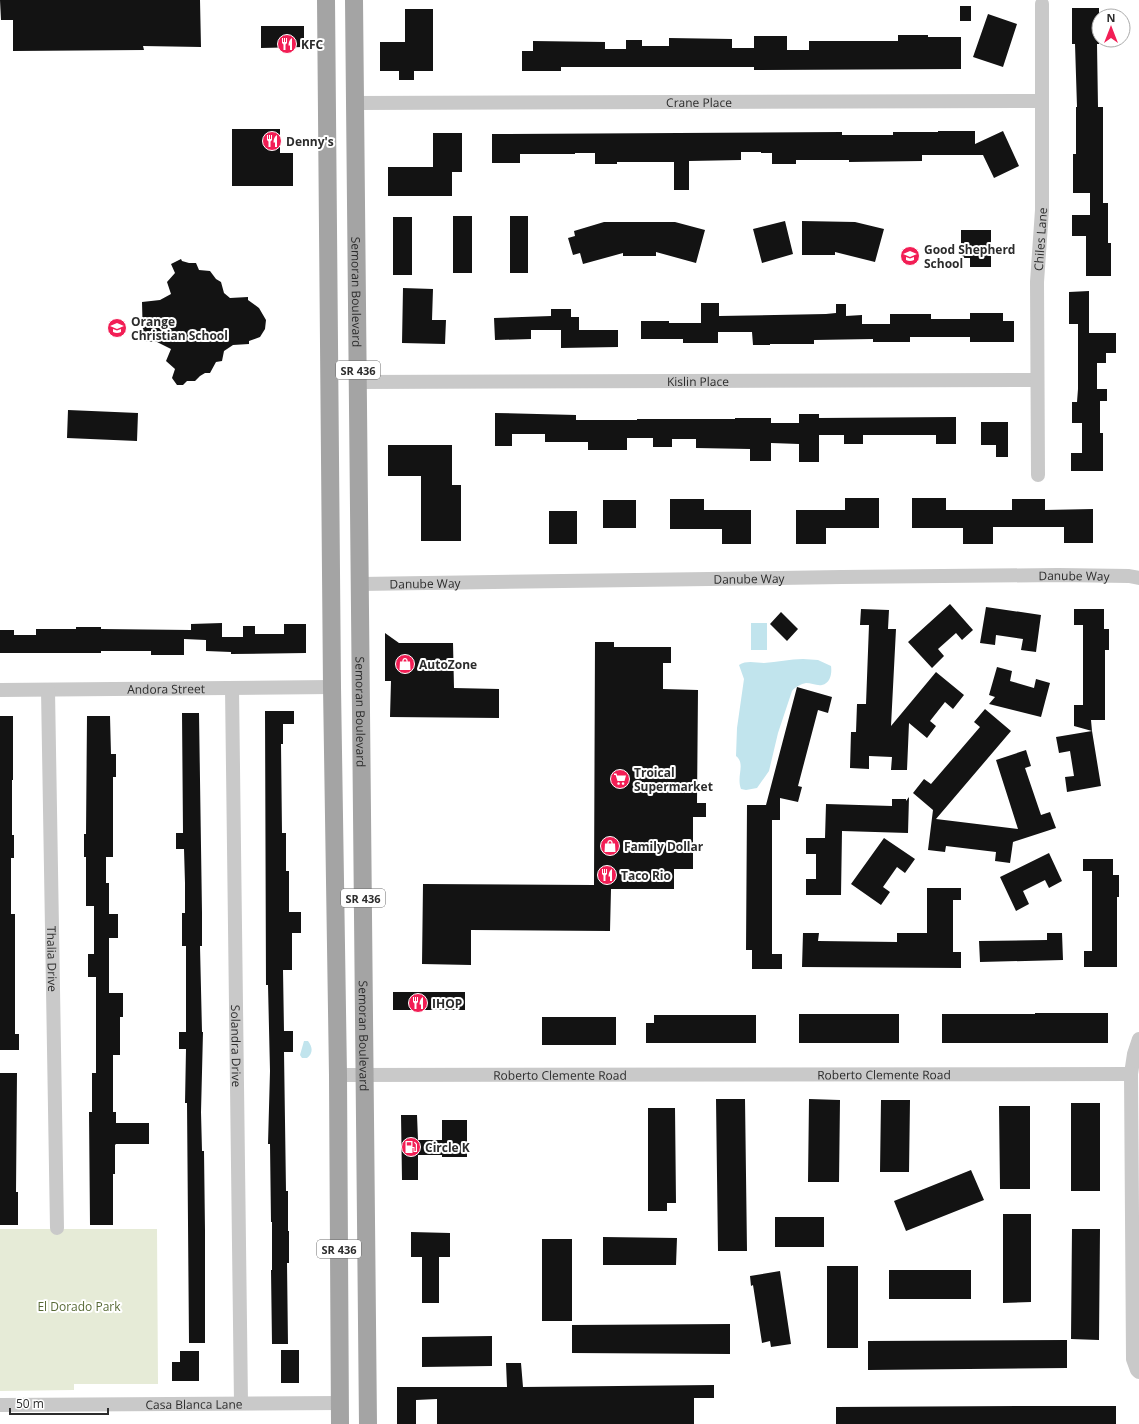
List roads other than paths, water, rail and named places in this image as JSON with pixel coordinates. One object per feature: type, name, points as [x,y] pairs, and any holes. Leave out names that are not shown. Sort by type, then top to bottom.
[{"type":"main road","name":"SR 436","points":[[326,0],[332,540],[332,687],[338,1075],[340,1424]]},
{"type":"main road","name":"Semoran Boulevard","points":[[354,0],[368,1424]]},
{"type":"main road","points":[[332,540],[339,562],[350,576],[360,584]]},
{"type":"main road","points":[[332,580],[345,587],[353,598],[360,623]]},
{"type":"street","name":"Chiles Lane","points":[[1038,475],[1036,282],[1042,210],[1042,4]]},
{"type":"street","name":"Crane Place","points":[[355,103],[1042,101]]},
{"type":"street","name":"Kislin Place","points":[[358,382],[1037,380]]},
{"type":"street","name":"Danube Way","points":[[360,584],[1058,575],[1130,576],[1139,578]]},
{"type":"street","name":"Andora Street","points":[[0,690],[332,687]]},
{"type":"street","name":"Solandra Drive","points":[[232,688],[241,1403]]},
{"type":"street","name":"Thalia Drive","points":[[48,690],[56,1228]]},
{"type":"street","points":[[1139,1038],[1134,1054],[1131,1074],[1134,1359],[1139,1372]]},
{"type":"street","name":"Roberto Clemente Road","points":[[338,1075],[1131,1074]]},
{"type":"street","name":"Casa Blanca Lane","points":[[0,1405],[340,1403]]},
{"type":"water","points":[[751,623],[767,623],[767,650],[751,650]]},
{"type":"water","points":[[803,659],[818,660],[831,666],[829,680],[822,685],[804,683],[792,691],[778,733],[769,771],[757,788],[746,790],[741,789],[741,767],[739,759],[736,756],[737,728],[744,679],[739,665],[748,662],[764,663]]},
{"type":"water","points":[[304,1041],[308,1041],[310,1043],[311,1048],[311,1052],[307,1058],[302,1058],[300,1055]]},
{"type":"place","name":"KFC","points":[[287,44]]},
{"type":"place","name":"Denny's","points":[[272,141]]},
{"type":"place","name":"Good Shepherd School","points":[[910,256]]},
{"type":"place","name":"Orange Christian School","points":[[117,328]]},
{"type":"place","name":"AutoZone","points":[[405,664]]},
{"type":"place","name":"Troical Supermarket","points":[[620,779]]},
{"type":"place","name":"Family Dollar","points":[[610,846]]},
{"type":"place","name":"Taco Rio","points":[[607,875]]},
{"type":"place","name":"IHOP","points":[[418,1003]]},
{"type":"place","name":"Circle K","points":[[411,1147]]},
{"type":"park label","name":"El Dorado Park","points":[[79,1306]]}]
